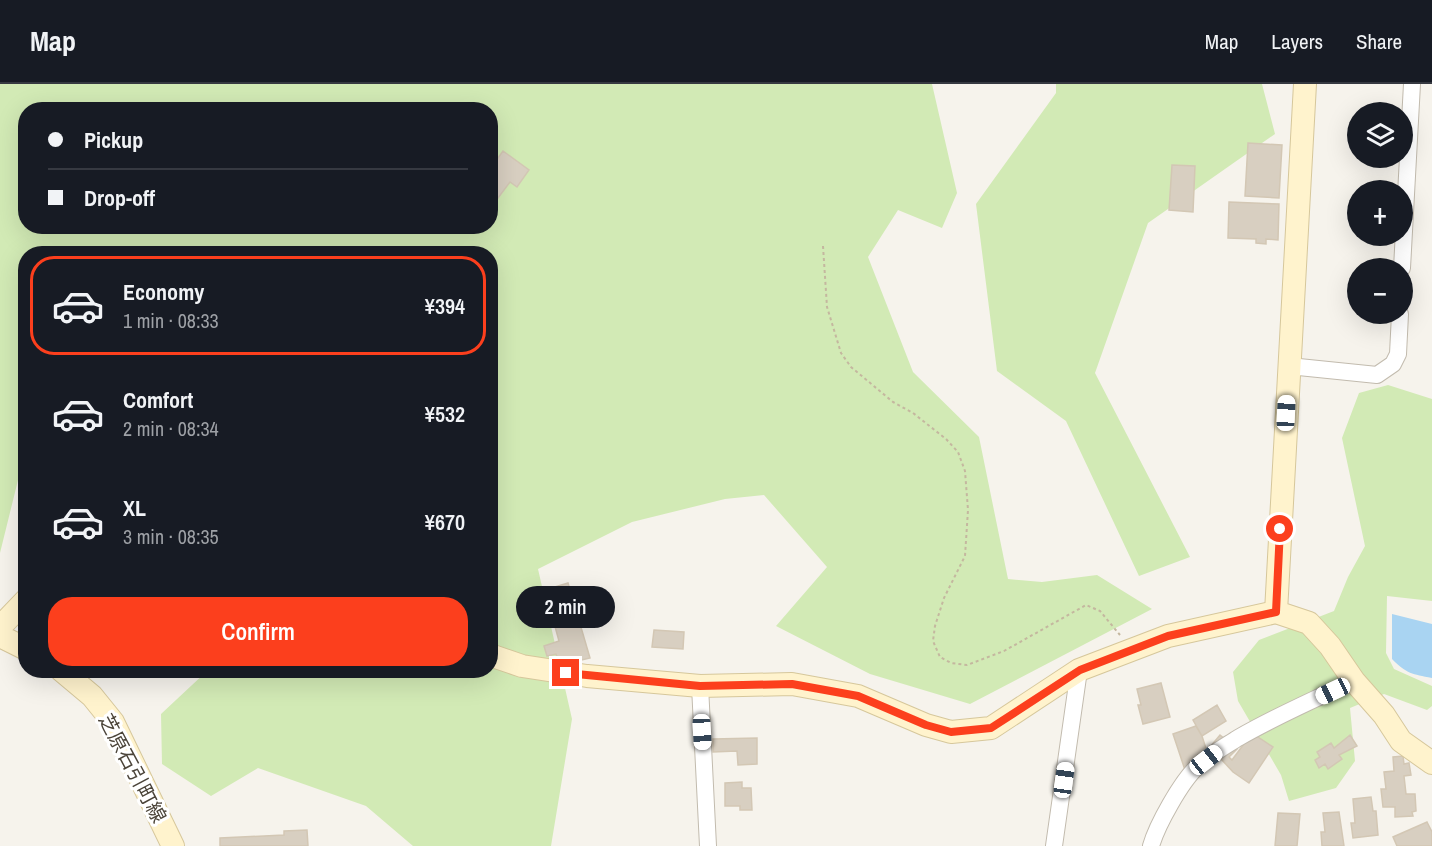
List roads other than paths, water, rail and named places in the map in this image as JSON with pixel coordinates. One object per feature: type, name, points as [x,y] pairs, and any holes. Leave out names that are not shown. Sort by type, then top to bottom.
[{"type":"street","points":[[1276,612],[1305,84]]},
{"type":"street","points":[[1403,258],[1412,84]]},
{"type":"street","points":[[1289,366],[1377,375],[1393,364],[1398,354],[1400,324]]},
{"type":"street","points":[[0,627],[18,608]]},
{"type":"street","points":[[498,658],[522,666],[587,676],[700,686],[792,684],[858,696],[917,721],[951,732],[991,728],[1080,670],[1168,636],[1276,612],[1308,623],[1330,646],[1354,681],[1384,715],[1401,741],[1432,763]]},
{"type":"street","points":[[0,636],[18,645]]},
{"type":"street","points":[[1054,846],[1080,670]]},
{"type":"street","name":"芝原石引町線","points":[[71,678],[92,696],[113,722],[173,846]]},
{"type":"street","points":[[1150,846],[1171,804],[1195,768],[1217,751],[1269,720],[1354,681]]},
{"type":"street","points":[[700,686],[708,846]]},
{"type":"water","points":[[1392,614],[1432,624],[1432,678],[1410,673],[1392,659]]}]
